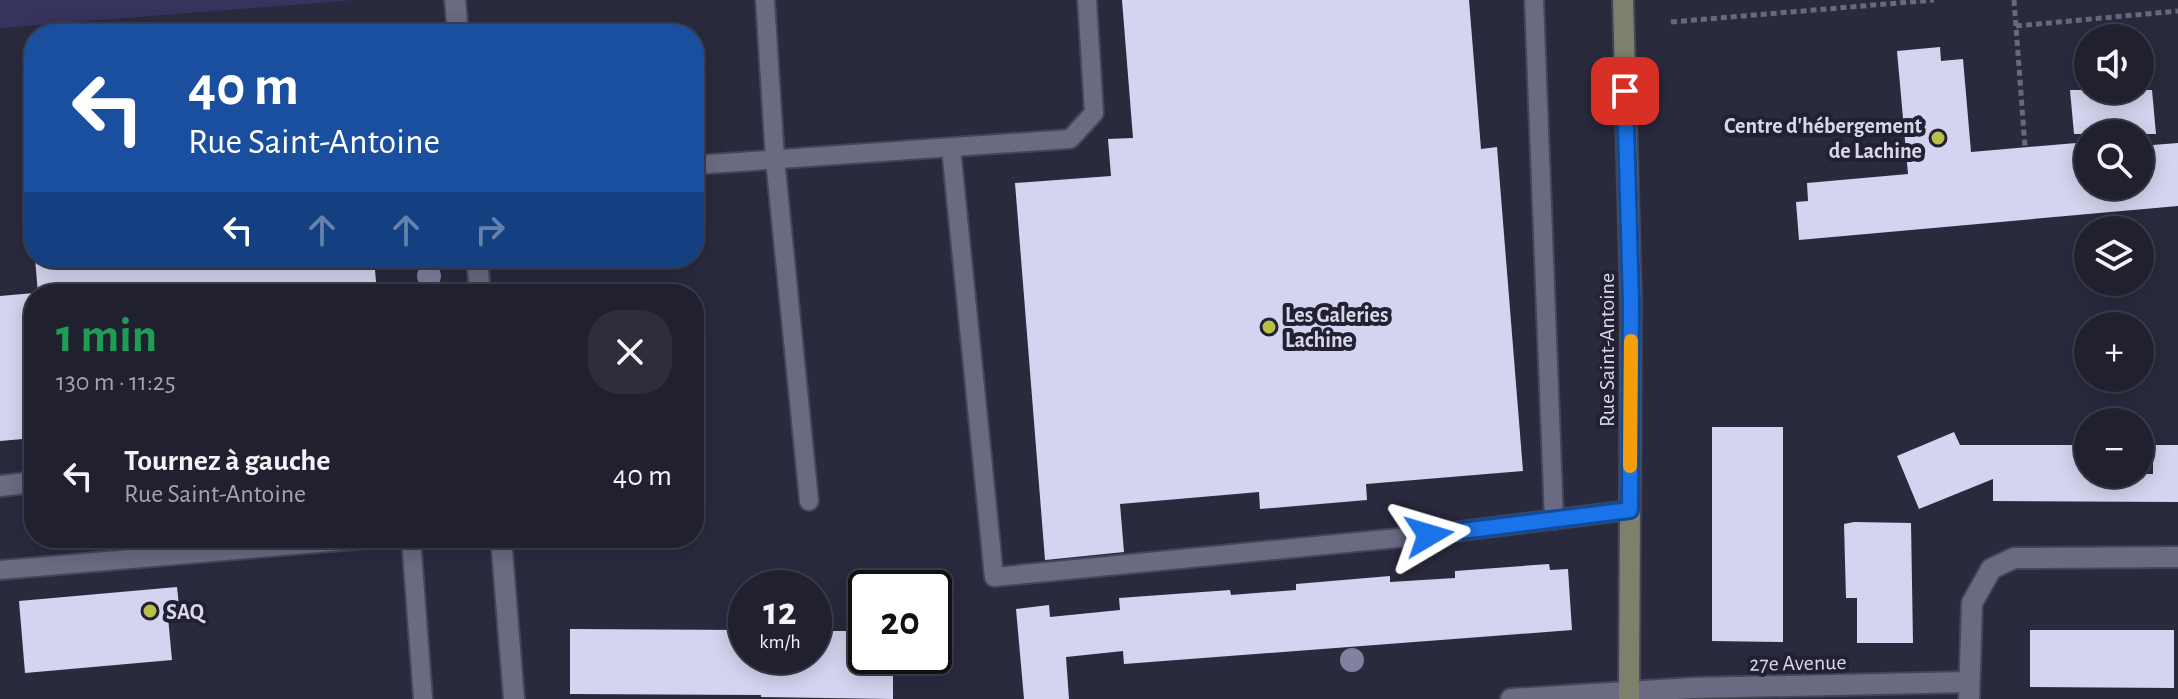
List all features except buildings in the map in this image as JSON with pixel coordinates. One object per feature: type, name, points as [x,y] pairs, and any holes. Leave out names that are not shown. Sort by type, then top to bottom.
[{"type":"street","points":[[455,0],[457,24]]},
{"type":"street","name":"Rue Saint-Antoine","points":[[1623,0],[1631,302],[1629,696]]},
{"type":"street","points":[[0,486],[24,483]]},
{"type":"street","points":[[502,548],[514,699]]},
{"type":"street","points":[[1969,690],[1972,603],[1991,569],[2014,558],[2178,557]]},
{"type":"street","name":"27e Avenue","points":[[1511,699],[1629,696],[1693,688],[1969,690]]},
{"type":"lane","points":[[765,0],[775,159],[809,501]]},
{"type":"lane","points":[[704,164],[1070,139],[1094,113],[1087,0]]},
{"type":"lane","points":[[1534,0],[1554,520]]},
{"type":"lane","points":[[951,148],[994,577],[1413,536],[1630,510]]},
{"type":"lane","points":[[0,570],[261,548]]},
{"type":"lane","points":[[412,548],[423,699]]},
{"type":"path","points":[[1671,22],[1934,0]]},
{"type":"path","points":[[2014,0],[2025,147]]},
{"type":"path","points":[[2016,26],[2178,11]]},
{"type":"shaded area","points":[[0,0],[354,0],[24,24],[0,28]]},
{"type":"slow traffic","points":[[1630,466],[1631,341]]},
{"type":"place","name":"Centre d'hébergement de Lachine","points":[[1938,138]]},
{"type":"place","name":"Les Galeries Lachine","points":[[1269,327]]},
{"type":"place","name":"SAQ","points":[[150,611]]},
{"type":"route","points":[[1429,535],[1630,510],[1631,302],[1625,91]]}]
